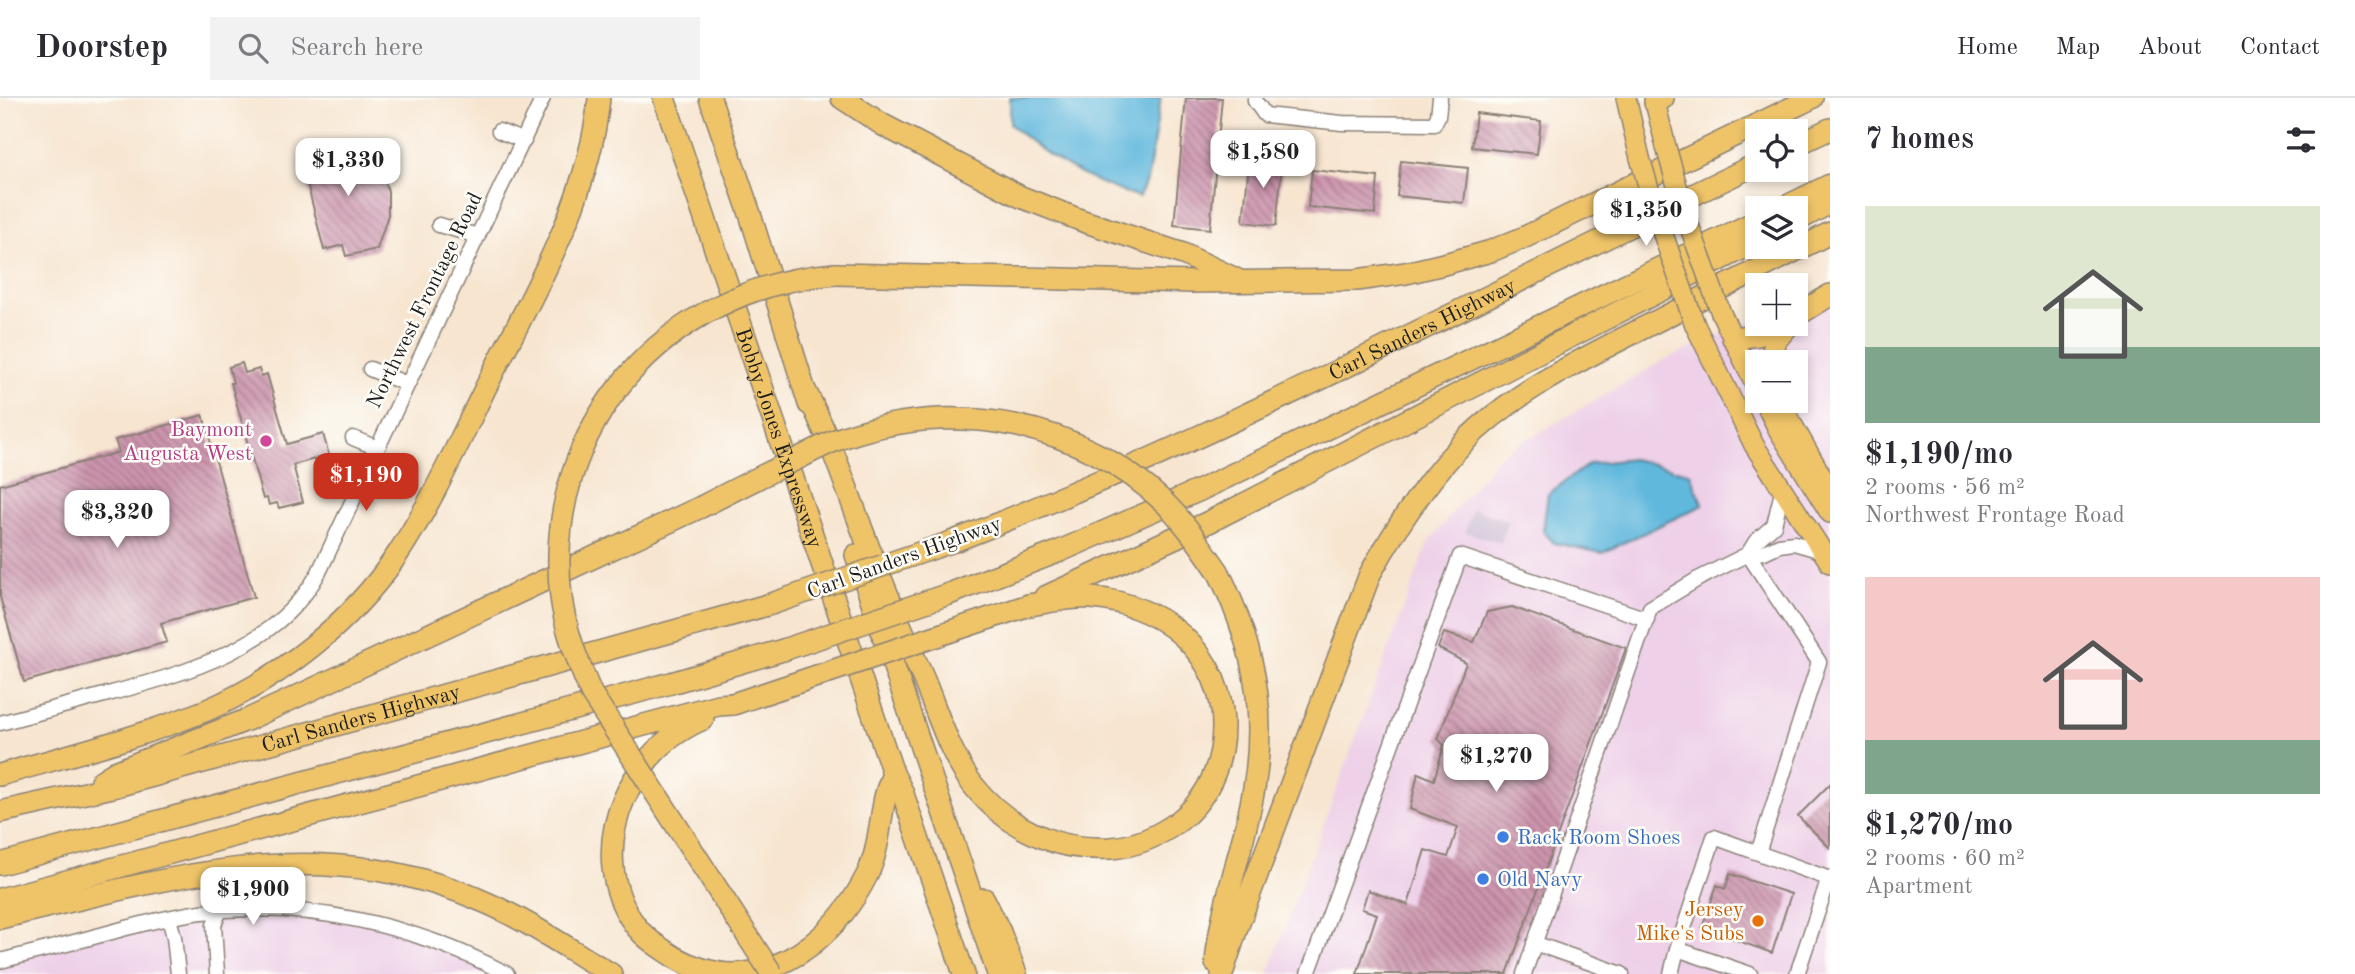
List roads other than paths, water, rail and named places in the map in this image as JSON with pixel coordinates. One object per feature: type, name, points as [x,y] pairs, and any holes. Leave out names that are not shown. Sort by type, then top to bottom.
[{"type":"highway","points":[[0,775],[209,709],[265,680],[293,660],[321,638],[361,599],[396,557],[425,509],[523,315],[575,201],[589,153],[599,98]]},
{"type":"highway","name":"Bobby Jones Expressway","points":[[664,98],[963,974]]},
{"type":"highway","name":"Bobby Jones Expressway","points":[[710,98],[806,392],[815,432],[998,974]]},
{"type":"highway","points":[[842,98],[883,125],[1021,197],[1183,254],[1243,282]]},
{"type":"highway","points":[[772,974],[591,693],[573,646],[561,598],[561,524],[573,475],[598,418],[625,377],[658,345],[698,315],[743,293],[790,279],[835,274],[1243,282],[1357,280],[1406,273],[1491,251],[1581,211],[1812,98]]},
{"type":"highway","points":[[1808,139],[1830,129]]},
{"type":"highway","name":"Carl Sanders Highway","points":[[0,812],[117,786],[771,604],[954,541],[1096,484],[1244,417],[1745,170]]},
{"type":"highway","points":[[1808,196],[1830,185]]},
{"type":"highway","points":[[1808,215],[1830,203]]},
{"type":"highway","points":[[0,863],[783,650],[949,594],[1060,551],[1200,490],[1745,227]]},
{"type":"highway","points":[[1222,974],[1370,574],[1395,529],[1429,481],[1463,444],[1494,416],[1547,379],[1830,233]]},
{"type":"highway","points":[[893,773],[884,801],[877,845],[866,875],[839,918],[811,945],[786,961],[749,972],[730,974],[693,966],[664,951],[635,926],[617,888],[612,869],[613,832],[630,785],[650,755],[685,727],[733,704],[1030,605],[1211,521],[1745,247]]},
{"type":"highway","points":[[1808,309],[1830,295]]},
{"type":"highway","points":[[1733,338],[1750,336]]},
{"type":"highway","points":[[806,392],[824,428],[870,552],[951,745],[971,782],[984,798],[1027,830],[1061,844],[1119,847],[1134,844],[1168,829],[1201,800],[1220,755],[1223,711],[1220,695],[1206,663],[1194,646],[1166,622],[1130,605],[1089,598],[1030,605]]},
{"type":"highway","points":[[1785,413],[1830,493]]},
{"type":"highway","points":[[87,791],[115,772],[248,719],[843,438],[904,421],[953,418],[1000,421],[1080,446],[1130,475],[1167,506],[1195,537],[1218,571],[1235,606],[1257,685],[1260,735],[1255,787],[1219,933],[1215,974]]},
{"type":"highway","points":[[0,899],[718,705],[733,704]]},
{"type":"highway","points":[[946,822],[1000,932],[1016,974]]},
{"type":"highway","points":[[0,918],[232,867],[293,863],[356,867],[429,881],[487,903],[611,974]]},
{"type":"main road","points":[[1626,98],[1658,220],[1697,328],[1754,445],[1826,557]]},
{"type":"main road","points":[[1631,122],[1658,100],[1666,147],[1685,214],[1721,313],[1745,363]]},
{"type":"main road","points":[[1697,328],[1723,338],[1733,338]]},
{"type":"main road","points":[[1770,413],[1830,513]]},
{"type":"street","name":"Northwest Frontage Road","points":[[0,723],[189,671],[249,642],[278,623],[298,604],[312,584],[543,98]]},
{"type":"street","points":[[1255,98],[1265,115],[1342,123],[1434,124],[1440,98]]},
{"type":"street","points":[[499,131],[524,141]]},
{"type":"street","points":[[439,225],[478,236]]},
{"type":"street","points":[[370,369],[407,384]]},
{"type":"street","points":[[353,438],[377,448]]},
{"type":"street","points":[[1748,554],[1756,541],[1774,525],[1783,492]]},
{"type":"street","points":[[1524,974],[1650,608],[1698,579],[1748,554],[1764,552],[1779,545],[1794,543],[1826,557]]},
{"type":"street","points":[[1748,554],[1825,667],[1758,853]]},
{"type":"street","points":[[1308,974],[1460,556],[1647,619]]},
{"type":"street","points":[[1671,974],[1714,837],[1830,878],[1797,974]]},
{"type":"street","points":[[217,974],[214,925],[220,910]]},
{"type":"street","points":[[0,961],[169,918],[220,910],[287,911],[355,919],[438,943],[507,974]]},
{"type":"street","points":[[169,918],[178,974]]},
{"type":"street","points":[[1534,943],[1622,974]]},
{"type":"street","points":[[1677,949],[1750,974]]},
{"type":"water","points":[[1010,98],[1161,98],[1148,176],[1139,197],[1087,177],[1039,148],[1010,124]]},
{"type":"water","points":[[1632,459],[1690,473],[1703,505],[1602,553],[1554,543],[1543,531],[1548,494],[1589,464]]},
{"type":"place","name":"Baymont Augusta West","points":[[266,441]]},
{"type":"place","name":"Rack Room Shoes","points":[[1503,837]]},
{"type":"place","name":"Old Navy","points":[[1483,879]]},
{"type":"place","name":"Jersey Mike's Subs","points":[[1758,921]]}]
